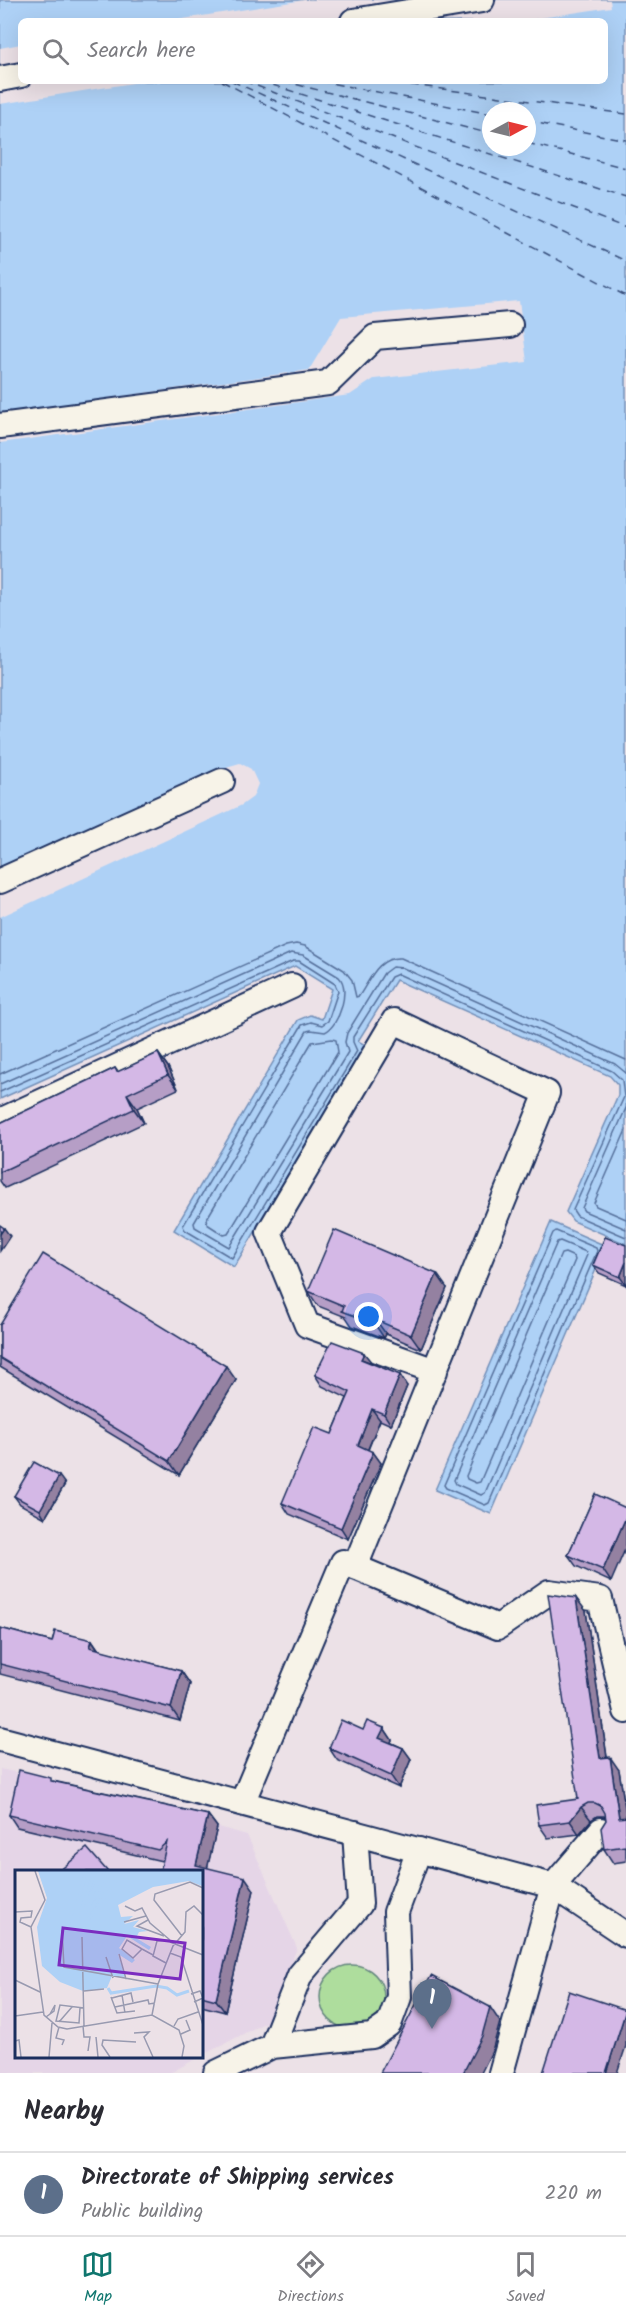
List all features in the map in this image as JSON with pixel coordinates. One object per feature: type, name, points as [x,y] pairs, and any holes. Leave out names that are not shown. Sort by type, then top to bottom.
[{"type":"street","points":[[371,18],[482,0]]},
{"type":"street","points":[[0,79],[18,76]]},
{"type":"street","points":[[0,426],[328,383],[375,337],[510,325]]},
{"type":"street","points":[[0,881],[222,781]]},
{"type":"street","points":[[0,1121],[292,986]]},
{"type":"street","points":[[355,1567],[435,1371],[547,1093],[394,1021],[269,1232],[307,1325],[435,1371]]},
{"type":"street","points":[[242,1803],[343,1562],[498,1627],[549,1592],[600,1599],[626,1711]]},
{"type":"street","points":[[0,1739],[554,1886],[626,1935]]},
{"type":"street","points":[[501,2073],[554,1886],[601,1830]]},
{"type":"street","points":[[272,2046],[300,1975],[360,1904],[355,1833]]},
{"type":"street","points":[[216,2073],[272,2046],[372,2036],[389,2024],[399,1997],[396,1912],[419,1850]]},
{"type":"shaded area","points":[[0,1769],[48,1779],[247,1835],[297,1948],[268,2021],[202,2055],[202,1870],[15,1870],[15,2058],[197,2058],[170,2073],[0,2073]]},
{"type":"green space","points":[[346,1965],[358,1965],[375,1974],[382,1985],[384,1997],[382,2009],[375,2020],[358,2029],[346,2029],[334,2024],[325,2015],[320,2003],[320,1991],[325,1979],[334,1970]]},
{"type":"water","points":[[0,0],[626,0],[626,1244],[573,1221],[566,1212],[618,1095],[618,1085],[610,1076],[396,980],[358,1041],[367,1046],[234,1267],[174,1230],[298,1020],[310,1015],[322,1019],[332,989],[295,966],[0,1099]]},
{"type":"water","points":[[551,1222],[606,1246],[491,1514],[435,1490]]},
{"type":"pier","points":[[304,0],[610,0],[611,7],[540,18],[189,18]]},
{"type":"pier","points":[[18,45],[18,84],[127,84],[0,104],[0,48]]},
{"type":"pier","points":[[519,301],[527,362],[374,379],[350,395],[0,443],[0,413],[309,370],[341,317]]},
{"type":"pier","points":[[240,763],[251,769],[258,784],[253,797],[242,805],[0,917],[0,872],[226,767]]},
{"type":"building","points":[[158,1053],[168,1075],[127,1094],[134,1109],[0,1172],[0,1123],[115,1068],[117,1072]]},
{"type":"building","points":[[334,1230],[437,1274],[411,1335],[376,1320],[374,1323],[342,1311],[344,1306],[308,1291]]},
{"type":"building","points":[[605,1237],[626,1245],[626,1262],[620,1277],[593,1265]]},
{"type":"building","points":[[43,1254],[226,1366],[169,1461],[0,1358],[0,1325]]},
{"type":"building","points":[[332,1341],[364,1353],[361,1359],[400,1375],[384,1414],[372,1409],[358,1445],[373,1452],[341,1528],[282,1503],[314,1427],[332,1434],[350,1392],[315,1375]]},
{"type":"building","points":[[34,1462],[59,1476],[40,1510],[14,1496]]},
{"type":"building","points":[[595,1494],[626,1508],[626,1517],[603,1570],[568,1555]]},
{"type":"building","points":[[548,1594],[576,1598],[600,1758],[610,1757],[619,1818],[626,1817],[626,1846],[604,1849],[601,1828],[606,1820],[605,1813],[601,1806],[595,1803],[588,1803],[581,1807],[570,1821],[539,1825],[536,1805],[578,1799]]},
{"type":"building","points":[[0,1628],[52,1642],[55,1631],[92,1640],[90,1647],[181,1671],[171,1708],[0,1664]]},
{"type":"building","points":[[341,1720],[363,1730],[367,1721],[384,1728],[379,1738],[403,1748],[391,1776],[329,1748]]},
{"type":"building","points":[[19,1770],[51,1778],[51,1781],[208,1815],[196,1865],[245,1877],[216,2000],[202,1996],[202,1870],[160,1870],[167,1842],[158,1850],[9,1815]]},
{"type":"building","points":[[87,1848],[106,1870],[60,1870]]},
{"type":"building","points":[[431,1976],[490,2007],[482,2036],[463,2073],[380,2073]]},
{"type":"building","points":[[569,1991],[626,2010],[606,2073],[543,2073]]},
{"type":"ferry route","points":[[228,84],[626,296]]},
{"type":"ferry route","points":[[239,84],[626,261]]},
{"type":"ferry route","points":[[252,84],[626,228]]},
{"type":"ferry route","points":[[269,84],[626,197]]},
{"type":"ferry route","points":[[295,84],[482,132]]},
{"type":"ferry route","points":[[336,84],[482,112]]},
{"type":"ferry route","points":[[405,84],[626,114]]},
{"type":"ferry route","points":[[536,123],[626,140]]},
{"type":"ferry route","points":[[536,145],[626,168]]},
{"type":"place","name":"Directorate of Shipping services","points":[[432,2029]]}]
